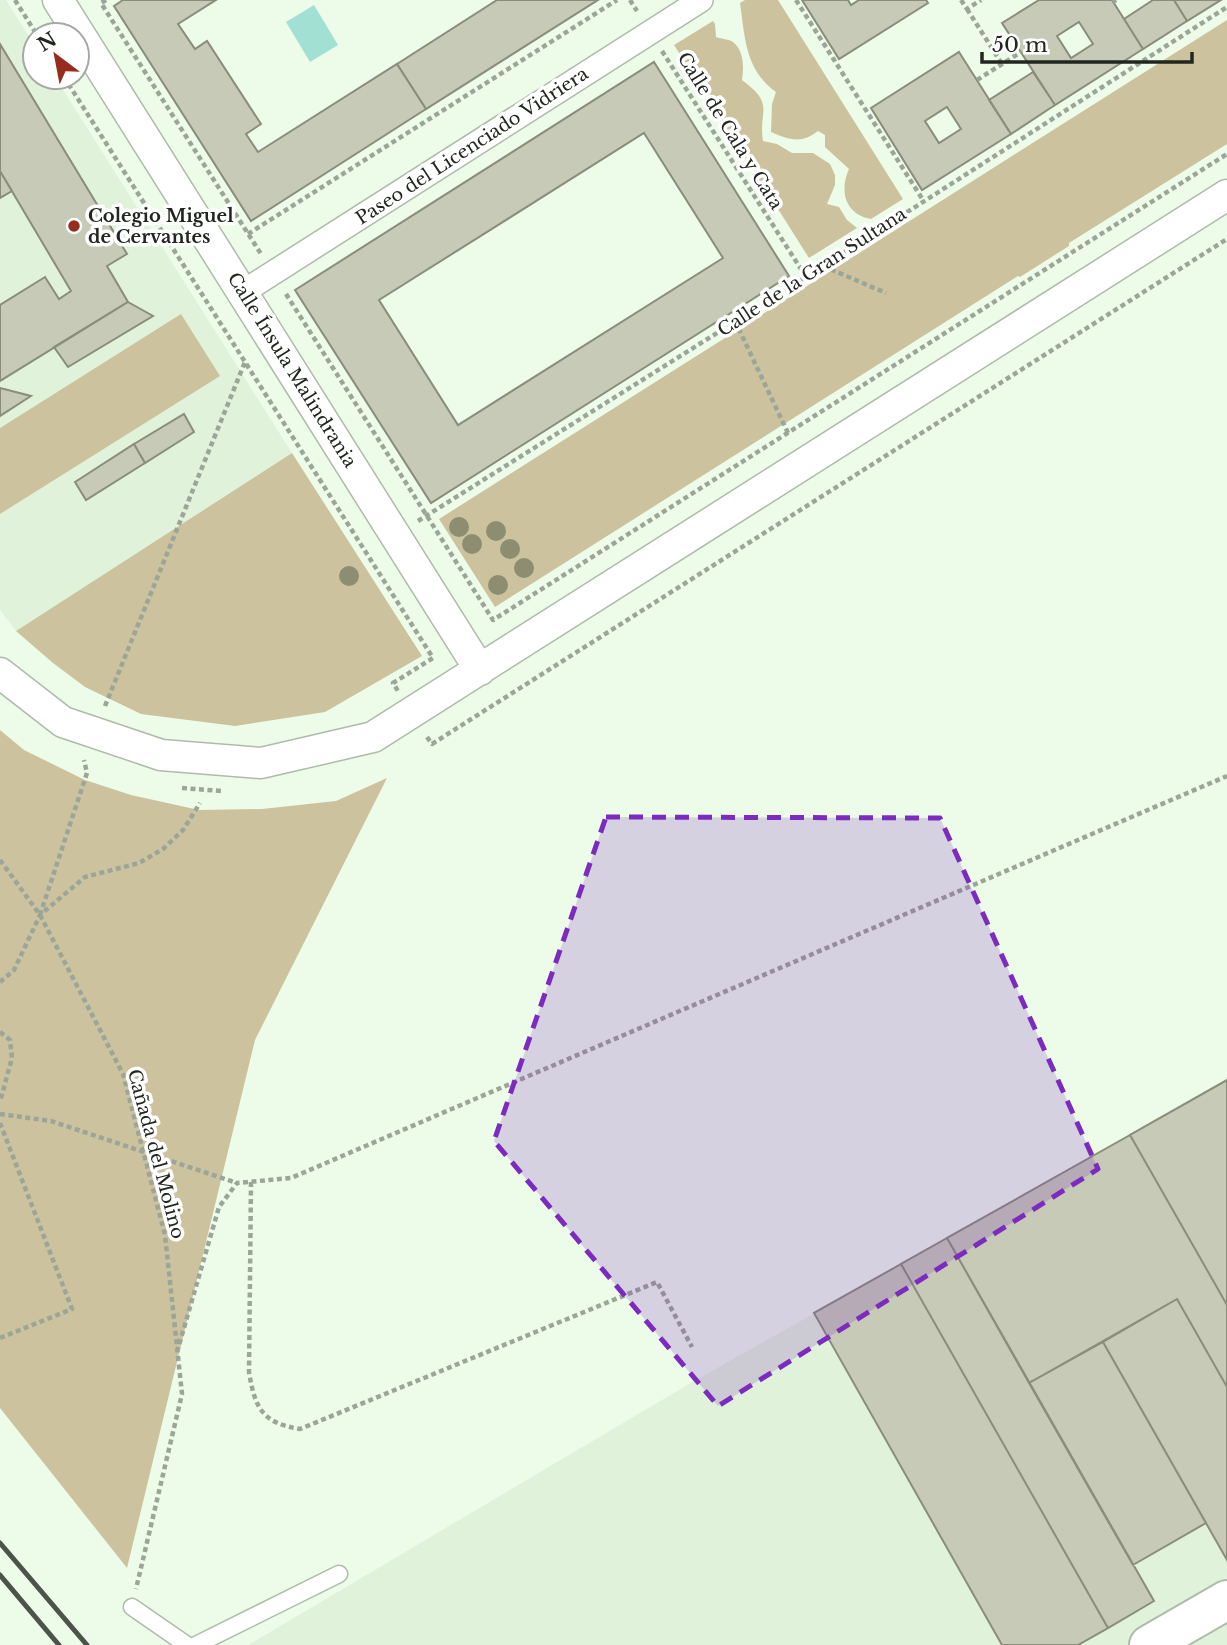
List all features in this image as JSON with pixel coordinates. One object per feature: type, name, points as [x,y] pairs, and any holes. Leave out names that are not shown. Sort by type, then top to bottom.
[{"type":"street","name":"Calle Ínsula Malindrania","points":[[58,0],[480,670]]},
{"type":"street","name":"Paseo del Licenciado Vidriera","points":[[243,292],[701,0]]},
{"type":"street","points":[[0,673],[63,722],[161,755],[261,763],[373,737],[1227,195]]},
{"type":"street","points":[[1150,1645],[1227,1600]]},
{"type":"lane","points":[[196,1645],[339,1574]]},
{"type":"lane","points":[[132,1607],[187,1645]]},
{"type":"path","points":[[15,0],[28,21]]},
{"type":"path","points":[[106,0],[101,3],[493,620],[1227,154]]},
{"type":"path","points":[[248,234],[617,0]]},
{"type":"path","name":"Calle de Cala y Cata","points":[[630,0],[806,277]]},
{"type":"path","points":[[796,0],[923,200]]},
{"type":"path","points":[[961,0],[1002,64]]},
{"type":"path","points":[[967,9],[981,0]]},
{"type":"path","name":"Calle de la Gran Sultana","points":[[396,534],[806,277],[1227,7]]},
{"type":"path","points":[[977,80],[1021,52]]},
{"type":"path","points":[[73,91],[433,658],[393,683],[432,744],[1227,239]]},
{"type":"path","points":[[823,266],[886,293]]},
{"type":"path","points":[[735,321],[788,433]]},
{"type":"path","points":[[0,982],[14,970],[40,915],[87,773],[84,760],[94,732],[245,362]]},
{"type":"path","points":[[0,1114],[51,1121],[237,1183],[291,1178],[1227,776]]},
{"type":"path","points":[[40,915],[85,877],[139,863],[163,849],[183,830],[200,803]]},
{"type":"path","name":"Cañada del Molino","points":[[0,860],[40,915],[123,1074],[165,1236],[181,1394],[132,1607]]},
{"type":"path","points":[[0,1032],[10,1040],[12,1058],[0,1102]]},
{"type":"path","points":[[0,1123],[72,1309],[0,1338]]},
{"type":"path","points":[[251,1182],[249,1373],[254,1398],[266,1417],[280,1426],[300,1429],[657,1282],[692,1346]]},
{"type":"path","points":[[177,1352],[219,1207],[237,1183]]},
{"type":"highlighted area","points":[[606,817],[940,818],[1098,1169],[718,1406],[494,1141]]},
{"type":"shaded area","name":"Colegio Miguel de Cervantes","points":[[0,0],[6,0],[21,24],[21,91],[64,91],[292,453],[16,631],[0,610]]},
{"type":"shaded area","points":[[745,0],[778,0],[903,199],[871,219],[862,216],[850,207],[846,200],[845,185],[849,169],[825,147],[825,135],[818,131],[806,138],[795,139],[771,132],[772,104],[776,92],[758,74],[748,52],[740,3]]},
{"type":"shaded area","points":[[1227,20],[1227,144],[495,607],[439,519]]},
{"type":"shaded area","points":[[713,21],[716,37],[731,41],[737,46],[743,65],[742,80],[762,102],[763,141],[777,144],[792,153],[813,153],[830,164],[835,175],[835,185],[827,204],[839,207],[847,220],[857,228],[809,258],[674,45]]},
{"type":"shaded area","points":[[181,314],[220,376],[0,514],[0,428]]},
{"type":"shaded area","points":[[292,453],[422,656],[325,712],[235,726],[141,714],[85,687],[16,631]]},
{"type":"shaded area","points":[[0,730],[24,750],[85,780],[131,795],[199,810],[262,809],[336,801],[387,778],[255,1040],[127,1568],[0,1408]]},
{"type":"shaded area","points":[[1227,1080],[1227,1645],[248,1645],[689,1384]]},
{"type":"water","points":[[314,5],[338,45],[310,62],[286,22]]},
{"type":"building","points":[[123,0],[216,0],[178,24],[195,49],[207,41],[261,124],[246,134],[258,152],[397,64],[426,109],[251,221],[114,6]]},
{"type":"building","points":[[497,0],[598,0],[426,109],[397,64]]},
{"type":"building","points":[[802,0],[848,0],[851,5],[859,0],[926,0],[928,3],[839,59]]},
{"type":"building","points":[[1039,0],[1112,0],[1143,49],[1055,105],[1002,23]],"holes":[[[1079,22],[1093,44],[1071,58],[1057,36]]]},
{"type":"building","points":[[1153,0],[1174,0],[1187,21],[1143,49],[1124,19]]},
{"type":"building","points":[[1174,0],[1221,0],[1187,21]]},
{"type":"building","points":[[0,44],[21,79],[21,91],[28,91],[127,254],[107,266],[128,302],[0,381],[0,305],[45,277],[59,299],[71,291],[0,171]]},
{"type":"building","points":[[959,52],[1011,134],[922,190],[871,108]],"holes":[[[947,107],[961,129],[939,143],[925,121]]]},
{"type":"building","points":[[654,62],[789,276],[431,503],[295,290]],"holes":[[[644,133],[723,258],[458,425],[379,300]]]},
{"type":"building","points":[[1033,72],[1055,105],[1011,134],[989,100]]},
{"type":"building","points":[[0,171],[12,191],[0,198]]},
{"type":"building","points":[[128,302],[153,316],[68,367],[54,347]]},
{"type":"building","points":[[0,388],[31,396],[0,416]]},
{"type":"building","points":[[184,414],[194,432],[145,463],[134,444]]},
{"type":"building","points":[[134,444],[145,463],[86,500],[75,482]]},
{"type":"building","points":[[1227,1080],[1227,1305],[1130,1135]]},
{"type":"building","points":[[1130,1135],[1227,1305],[1227,1387],[1177,1299],[1029,1383],[947,1238]]},
{"type":"building","points":[[947,1238],[1154,1601],[1108,1628],[901,1264]]},
{"type":"building","points":[[901,1264],[1108,1628],[1078,1645],[1002,1645],[814,1313]]},
{"type":"building","points":[[1177,1299],[1227,1387],[1227,1560],[1103,1342]]},
{"type":"building","points":[[1103,1342],[1206,1523],[1133,1565],[1029,1383]]},
{"type":"railway","points":[[0,1543],[87,1645]]},
{"type":"railway","points":[[0,1575],[59,1645]]},
{"type":"place","name":"Colegio Miguel de Cervantes","points":[[74,226]]}]
